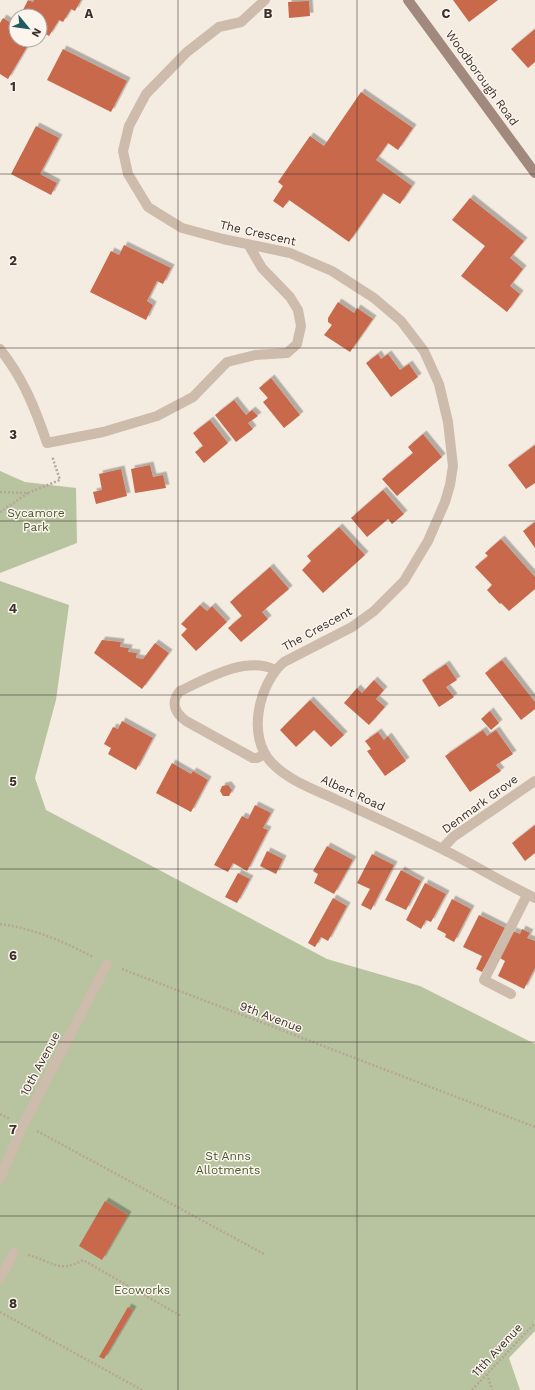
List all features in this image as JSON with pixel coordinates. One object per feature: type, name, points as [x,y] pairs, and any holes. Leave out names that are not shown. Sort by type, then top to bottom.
[{"type":"main road","name":"Woodborough Road","points":[[408,0],[535,173]]},
{"type":"street","name":"The Crescent","points":[[265,0],[241,22],[219,27],[187,52],[146,94],[129,126],[123,151],[128,174],[148,207],[182,228],[290,253],[332,271],[374,298],[400,321],[424,351],[439,384],[448,422],[453,466],[445,502],[428,541],[404,581],[374,611],[352,627],[284,662],[275,670],[265,688],[259,711],[260,743],[265,754]]},
{"type":"street","points":[[0,349],[15,368],[34,407],[47,443],[103,432],[157,416],[193,396],[227,362],[255,356],[287,353],[297,344],[302,326],[298,310],[290,297],[262,268],[248,244]]},
{"type":"street","points":[[265,754],[257,758],[253,758],[186,721],[178,713],[174,703],[176,695],[180,691],[232,668],[263,666],[275,670]]},
{"type":"street","name":"Albert Road","points":[[265,754],[271,762],[296,780],[442,849],[531,897]]},
{"type":"street","name":"Denmark Grove","points":[[442,849],[453,837],[535,781]]},
{"type":"street","points":[[511,994],[484,980],[531,897]]},
{"type":"street","name":"10th Avenue","points":[[0,1178],[23,1124],[107,964]]},
{"type":"street","points":[[0,1279],[14,1252]]},
{"type":"path","points":[[0,512],[28,494],[60,480],[47,443]]},
{"type":"path","points":[[0,492],[28,494]]},
{"type":"path","name":"9th Avenue","points":[[0,924],[14,926],[73,946],[107,964],[535,1127]]},
{"type":"path","points":[[23,1124],[264,1254]]},
{"type":"path","points":[[14,1252],[61,1266],[71,1267],[83,1260],[181,1316]]},
{"type":"path","points":[[0,1312],[142,1390]]},
{"type":"path","name":"11th Avenue","points":[[472,1390],[535,1323]]},
{"type":"path","points":[[487,1374],[492,1390]]},
{"type":"green space","name":"Sycamore Park","points":[[0,471],[25,482],[76,488],[77,543],[0,573]]},
{"type":"green space","name":"St Anns Allotments","points":[[0,581],[69,605],[56,700],[35,778],[46,810],[327,959],[420,986],[535,1044],[535,1331],[509,1358],[520,1390],[0,1390]]},
{"type":"building","points":[[28,0],[33,2],[34,0],[81,0],[75,11],[71,9],[63,22],[59,20],[49,36],[48,8],[24,8]]},
{"type":"building","points":[[453,0],[498,0],[469,22]]},
{"type":"building","points":[[309,1],[310,16],[289,18],[288,2]]},
{"type":"building","points":[[3,18],[8,21],[8,48],[26,48],[8,79],[0,74],[0,23]]},
{"type":"building","points":[[535,29],[535,62],[528,68],[511,49]]},
{"type":"building","points":[[63,49],[127,81],[111,112],[47,80]]},
{"type":"building","points":[[361,92],[413,128],[398,150],[388,143],[376,160],[412,186],[400,204],[383,193],[349,242],[289,200],[283,208],[273,201],[283,186],[278,182],[310,136],[324,146]]},
{"type":"building","points":[[36,126],[59,138],[40,174],[57,183],[51,195],[11,174]]},
{"type":"building","points":[[470,198],[524,241],[510,258],[523,269],[510,286],[520,294],[507,312],[461,276],[485,246],[452,220]]},
{"type":"building","points":[[124,245],[171,268],[163,284],[157,281],[147,301],[153,305],[146,320],[90,292],[111,251],[119,255]]},
{"type":"building","points":[[338,302],[354,313],[357,308],[373,319],[350,352],[324,335],[332,325],[328,322],[328,318]]},
{"type":"building","points":[[378,354],[381,359],[388,354],[400,370],[409,364],[418,377],[391,397],[366,363]]},
{"type":"building","points":[[271,378],[300,415],[284,428],[263,402],[268,398],[259,388]]},
{"type":"building","points":[[234,400],[246,415],[252,410],[258,416],[248,423],[253,429],[236,442],[215,415]]},
{"type":"building","points":[[210,420],[228,443],[204,463],[195,452],[203,446],[193,433]]},
{"type":"building","points":[[423,434],[442,457],[397,496],[382,479],[413,453],[408,447]]},
{"type":"building","points":[[535,445],[535,483],[526,489],[508,465]]},
{"type":"building","points":[[150,465],[153,477],[163,475],[166,488],[135,493],[131,469]]},
{"type":"building","points":[[121,469],[127,496],[96,504],[93,492],[102,490],[99,474]]},
{"type":"building","points":[[383,490],[404,514],[392,524],[388,519],[367,537],[351,518]]},
{"type":"building","points":[[535,522],[535,548],[523,531]]},
{"type":"building","points":[[339,527],[365,555],[323,593],[302,570],[311,561],[307,556]]},
{"type":"building","points":[[501,539],[535,577],[535,589],[509,611],[487,590],[492,585],[475,567],[488,556],[485,553]]},
{"type":"building","points":[[270,567],[289,589],[262,612],[268,619],[241,642],[228,628],[242,616],[230,602]]},
{"type":"building","points":[[200,605],[207,611],[212,606],[227,622],[196,651],[181,635],[187,629],[181,624]]},
{"type":"building","points":[[102,640],[121,642],[120,647],[129,648],[128,652],[137,653],[136,658],[143,659],[155,643],[169,653],[142,689],[94,653]]},
{"type":"building","points":[[502,660],[535,702],[535,709],[521,720],[485,673]]},
{"type":"building","points":[[446,664],[457,680],[446,687],[454,697],[439,707],[422,680]]},
{"type":"building","points":[[374,680],[384,690],[376,699],[385,707],[369,725],[344,703],[357,688],[362,693]]},
{"type":"building","points":[[310,700],[344,735],[331,747],[314,730],[296,747],[280,730]]},
{"type":"building","points":[[490,711],[499,723],[491,730],[481,719]]},
{"type":"building","points":[[122,721],[153,738],[136,770],[108,754],[111,748],[104,744],[113,727],[118,729]]},
{"type":"building","points":[[483,730],[487,736],[496,730],[513,754],[496,765],[501,771],[470,792],[445,756]]},
{"type":"building","points":[[378,732],[384,740],[388,736],[406,761],[385,776],[367,751],[371,749],[365,741]]},
{"type":"building","points":[[172,763],[191,774],[193,771],[208,780],[191,812],[156,793]]},
{"type":"building","points":[[228,785],[232,790],[229,796],[223,796],[220,791],[222,786]]},
{"type":"building","points":[[255,805],[271,813],[263,828],[268,830],[247,871],[233,863],[228,872],[214,865],[242,816],[248,819]]},
{"type":"building","points":[[535,825],[535,853],[525,861],[512,843]]},
{"type":"building","points":[[327,846],[353,860],[334,894],[314,883],[318,874],[313,871]]},
{"type":"building","points":[[267,851],[283,859],[276,874],[260,866]]},
{"type":"building","points":[[372,854],[394,865],[371,910],[361,905],[370,889],[357,883]]},
{"type":"building","points":[[401,870],[421,881],[406,910],[385,900]]},
{"type":"building","points":[[238,873],[250,879],[237,903],[225,897]]},
{"type":"building","points":[[425,883],[446,894],[431,922],[426,920],[421,929],[406,920]]},
{"type":"building","points":[[333,898],[347,906],[328,941],[321,937],[315,947],[308,943]]},
{"type":"building","points":[[452,899],[471,909],[454,942],[445,937],[446,934],[437,929]]},
{"type":"building","points":[[479,915],[505,928],[482,972],[476,969],[482,956],[463,947]]},
{"type":"building","points":[[522,929],[530,933],[527,938],[535,941],[535,968],[524,989],[498,976],[505,961],[500,958],[513,931],[520,934]]},
{"type":"building","points":[[105,1201],[128,1215],[102,1260],[79,1246]]},
{"type":"building","points":[[128,1307],[133,1310],[104,1359],[99,1357]]},
{"type":"park label","name":"Ecoworks","points":[[142,1290]]}]
